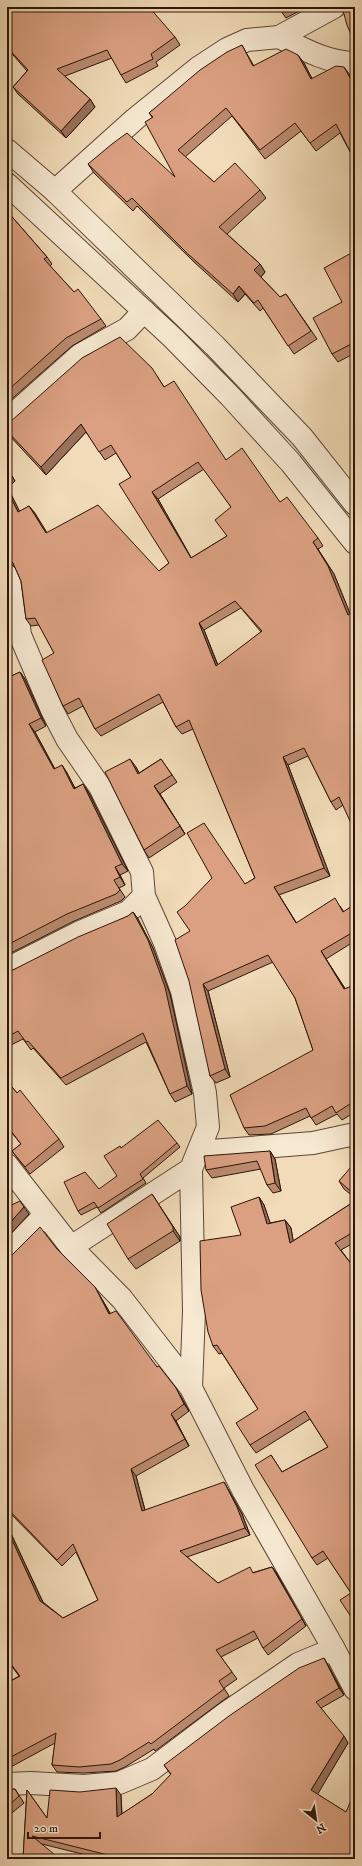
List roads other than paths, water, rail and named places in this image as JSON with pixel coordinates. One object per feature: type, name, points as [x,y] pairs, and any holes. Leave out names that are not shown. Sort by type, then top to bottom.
[{"type":"street","points":[[55,192],[135,119],[198,68],[227,49],[247,40],[279,37],[334,7]]},
{"type":"street","points":[[279,37],[307,52],[342,63],[355,63]]},
{"type":"street","points":[[7,150],[55,192],[215,346],[302,437],[355,504]]},
{"type":"street","points":[[7,184],[144,311],[225,391],[291,463],[355,543]]},
{"type":"street","points":[[7,420],[80,356],[127,329],[144,311]]},
{"type":"street","points":[[7,576],[14,590],[20,635],[36,677],[67,739],[100,787],[142,872],[144,896],[165,943],[182,991],[205,1093],[208,1127],[195,1160],[194,1311],[190,1388]]},
{"type":"street","points":[[7,969],[78,933],[128,912],[144,896]]},
{"type":"street","points":[[71,1247],[195,1160],[313,1143],[350,1135],[355,1137]]},
{"type":"street","points":[[7,1165],[71,1247],[122,1299],[190,1388],[243,1490],[334,1649],[355,1689]]},
{"type":"street","points":[[7,1254],[45,1215]]},
{"type":"street","points":[[7,1784],[31,1783],[84,1786],[119,1783],[152,1769],[226,1713],[298,1664],[334,1649]]}]
